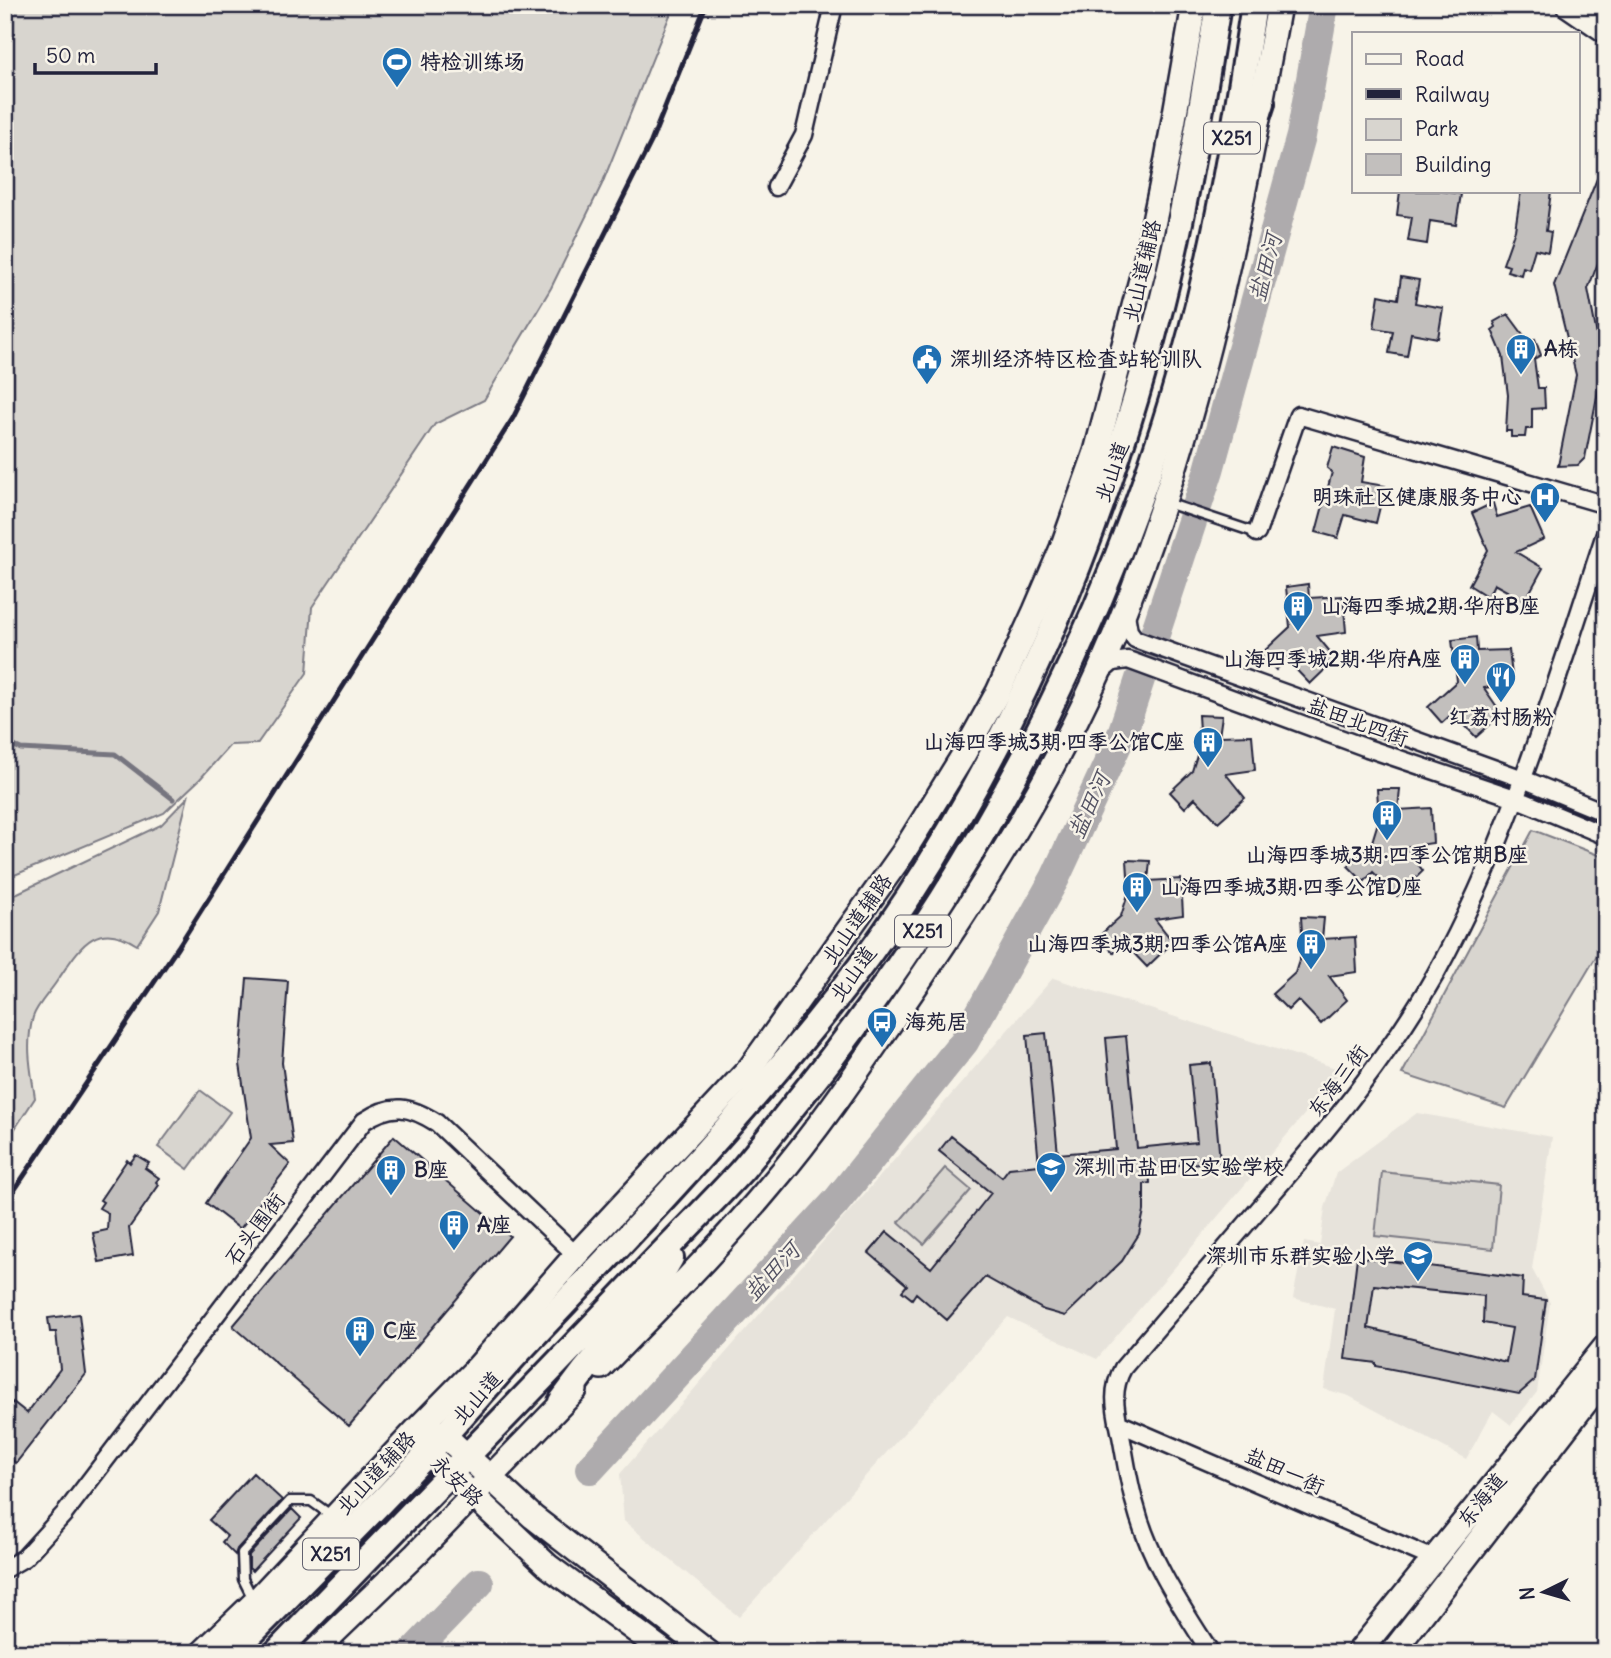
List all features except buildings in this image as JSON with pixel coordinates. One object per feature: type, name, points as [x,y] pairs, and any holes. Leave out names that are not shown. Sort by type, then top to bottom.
[{"type":"main road","name":"北山道","points":[[230,1653],[357,1528],[428,1453],[501,1370],[675,1186],[758,1075],[818,1021],[920,877],[970,795],[1049,637],[1118,458],[1168,276],[1193,160],[1218,5]]},
{"type":"main road","name":"北山道","points":[[276,1653],[509,1415],[741,1171],[840,1049],[900,965],[953,882],[1026,757],[1070,668],[1113,566],[1153,454],[1206,271],[1228,161],[1254,5]]},
{"type":"main road","points":[[1206,271],[1262,103]]},
{"type":"main road","points":[[562,1402],[584,1370],[651,1292],[694,1219]]},
{"type":"street","points":[[776,187],[804,135],[834,5]]},
{"type":"street","name":"北山道辅路","points":[[202,1653],[254,1603],[419,1426],[478,1367],[576,1255],[758,1075],[961,759],[999,692],[1035,611],[1062,548],[1096,452],[1121,361],[1164,173],[1194,5]]},
{"type":"street","points":[[313,1653],[472,1497],[562,1402],[598,1370],[772,1185],[828,1111],[972,902],[1024,814],[1098,675],[1170,505],[1222,291],[1262,103],[1279,5]]},
{"type":"street","points":[[1568,5],[1606,32]]},
{"type":"street","points":[[1257,533],[1298,415],[1606,505]]},
{"type":"street","name":"东海三街","points":[[1118,1423],[1115,1381],[1123,1368],[1313,1147],[1391,1045],[1434,976],[1454,938],[1516,798],[1606,531]]},
{"type":"street","name":"盐田北四街","points":[[1126,606],[1127,624],[1135,639],[1523,779],[1606,813]]},
{"type":"street","points":[[1035,611],[1049,637]]},
{"type":"street","name":"盐田北四街","points":[[1098,675],[1113,662],[1128,660],[1367,748],[1516,798],[1606,836]]},
{"type":"street","name":"石头围街","points":[[5,1569],[24,1558],[65,1513],[365,1121],[380,1110],[399,1108],[419,1112],[437,1123],[576,1255]]},
{"type":"street","name":"东海道","points":[[1358,1653],[1606,1346]]},
{"type":"street","name":"东海道","points":[[1392,1653],[1606,1376]]},
{"type":"street","points":[[1118,1423],[1135,1506],[1151,1550],[1167,1585],[1211,1653]]},
{"type":"street","name":"盐田一街","points":[[1118,1423],[1434,1559]]},
{"type":"street","name":"永安路","points":[[419,1426],[444,1435],[533,1517],[709,1653]]},
{"type":"street","name":"永安路","points":[[419,1426],[428,1453],[472,1497],[548,1566],[666,1653]]},
{"type":"lane","points":[[1170,505],[1257,533]]},
{"type":"lane","points":[[230,1653],[254,1603],[243,1579],[242,1553],[290,1501],[311,1501],[334,1517]]},
{"type":"shaded area","name":"深圳市盐田区实验学校","points":[[1053,978],[1342,1070],[1097,1359],[1008,1317],[739,1617],[624,1521],[620,1474]]},
{"type":"shaded area","name":"深圳市乐群实验小学","points":[[1417,1113],[1552,1137],[1532,1269],[1550,1303],[1537,1392],[1511,1425],[1493,1411],[1466,1459],[1349,1396],[1324,1389],[1335,1309],[1293,1298],[1304,1242],[1320,1245],[1325,1208],[1336,1173]]},
{"type":"green space","points":[[5,5],[674,5],[602,184],[551,288],[484,400],[435,424],[312,607],[307,673],[257,744],[230,745],[200,779],[164,813],[5,879]]},
{"type":"green space","points":[[188,797],[159,911],[137,945],[110,934],[90,940],[73,958],[35,1012],[29,1048],[35,1098],[5,1144],[5,899],[161,825]]},
{"type":"green space","points":[[1533,830],[1606,858],[1606,940],[1506,1108],[1402,1074]]},
{"type":"green space","points":[[200,1090],[230,1112],[188,1169],[158,1147]]},
{"type":"green space","points":[[945,1168],[971,1190],[924,1244],[899,1222]]},
{"type":"green space","points":[[1382,1172],[1499,1185],[1493,1249],[1375,1236]]},
{"type":"waterway","name":"盐田河","points":[[590,1469],[836,1202],[964,1042],[1055,878],[1122,734],[1209,470],[1301,136],[1324,5]]},
{"type":"waterway","points":[[5,742],[21,749],[115,754],[173,799]]},
{"type":"waterway","name":"盐田河","points":[[412,1653],[479,1583]]},
{"type":"railway","points":[[5,1204],[178,947],[513,418],[651,142],[706,5]]},
{"type":"place","name":"特检训练场","points":[[397,89]]},
{"type":"place","name":"A栋","points":[[1521,376]]},
{"type":"place","name":"深圳经济特区检查站轮训队","points":[[927,386]]},
{"type":"place","name":"明珠社区健康服务中心","points":[[1545,524]]},
{"type":"place","name":"山海四季城2期·华府B座","points":[[1298,633]]},
{"type":"place","name":"山海四季城2期·华府A座","points":[[1465,686]]},
{"type":"place","name":"红荔村肠粉","points":[[1501,704]]},
{"type":"place","name":"山海四季城3期·四季公馆C座","points":[[1208,769]]},
{"type":"place","name":"山海四季城3期·四季公馆期B座","points":[[1387,842]]},
{"type":"place","name":"山海四季城3期·四季公馆D座","points":[[1137,914]]},
{"type":"place","name":"山海四季城3期·四季公馆A座","points":[[1311,971]]},
{"type":"place","name":"海苑居","points":[[882,1049]]},
{"type":"place","name":"深圳市盐田区实验学校","points":[[1051,1194]]},
{"type":"place","name":"B座","points":[[391,1197]]},
{"type":"place","name":"A座","points":[[454,1252]]},
{"type":"place","name":"深圳市乐群实验小学","points":[[1418,1283]]},
{"type":"place","name":"C座","points":[[360,1358]]}]
